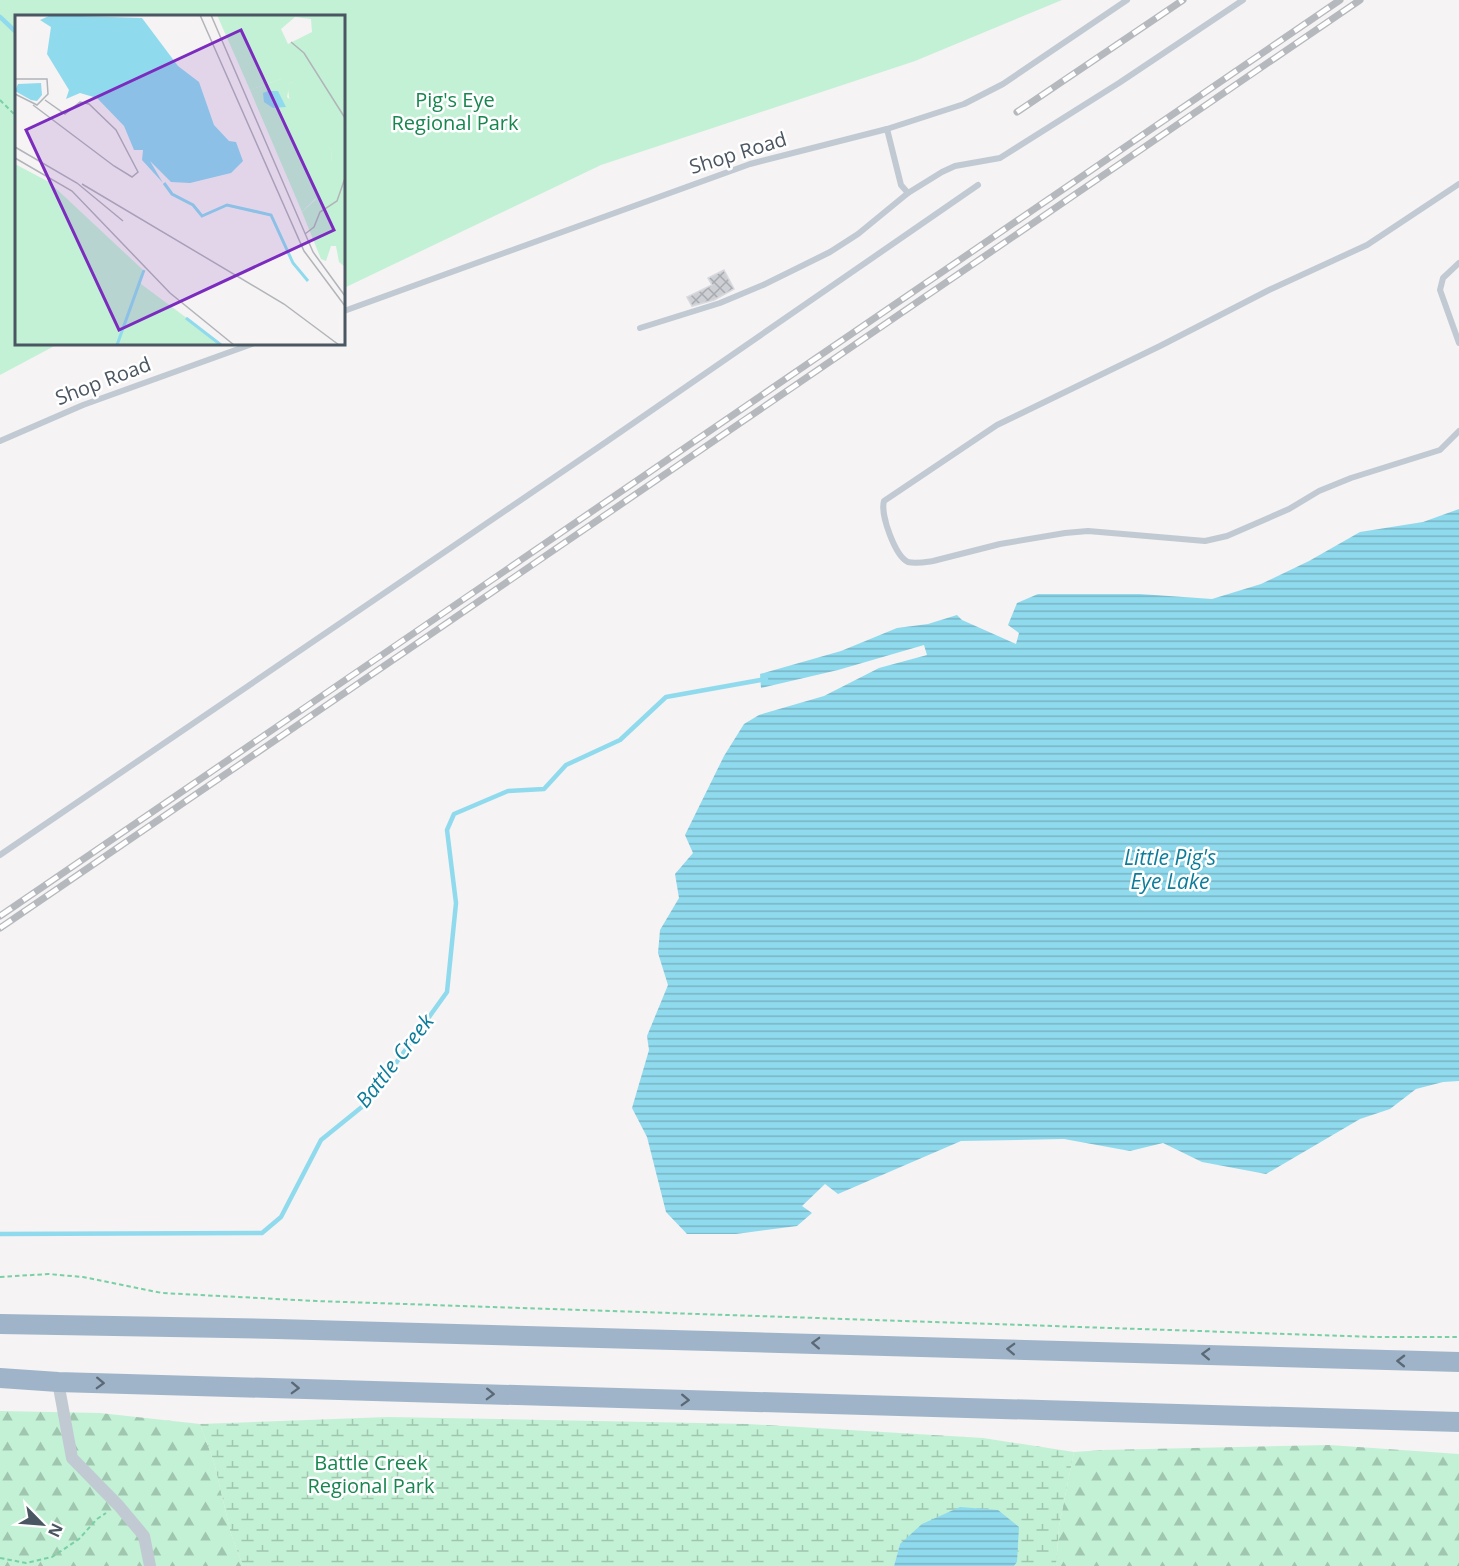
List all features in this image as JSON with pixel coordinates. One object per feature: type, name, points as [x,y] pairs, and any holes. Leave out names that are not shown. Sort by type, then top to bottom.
[{"type":"highway","points":[[0,1324],[313,1330],[1459,1362]]},
{"type":"highway","points":[[0,1377],[58,1382],[1459,1422]]},
{"type":"street","points":[[58,1382],[72,1458],[120,1506],[144,1536],[150,1566]]},
{"type":"lane","name":"Shop Road","points":[[345,310],[750,164],[887,129],[964,104],[1003,84],[1127,0]]},
{"type":"lane","points":[[640,328],[720,303],[800,268],[858,234],[908,193],[955,166],[1000,158],[1119,83],[1243,0]]},
{"type":"lane","points":[[887,129],[901,185],[908,193]]},
{"type":"lane","points":[[1459,184],[1358,249],[1269,290],[998,425],[884,501],[883,514],[898,553],[908,561],[916,563],[960,555],[1000,544],[1088,531],[1205,541],[1227,536],[1260,522],[1289,509],[1319,491],[1351,478],[1440,450],[1459,431]]},
{"type":"lane","points":[[0,855],[596,449],[978,185]]},
{"type":"lane","points":[[1459,263],[1443,278],[1440,291],[1459,343]]},
{"type":"lane","name":"Shop Road","points":[[0,441],[83,405],[249,345]]},
{"type":"path","points":[[0,100],[15,116]]},
{"type":"path","points":[[0,1277],[48,1274],[83,1277],[162,1293],[304,1300],[1376,1337],[1459,1337]]},
{"type":"path","points":[[0,1558],[26,1563],[52,1557],[79,1539],[96,1519],[120,1506]]},
{"type":"green space","name":"Pig's Eye Regional Park","points":[[0,0],[1062,0],[915,61],[601,165],[345,288],[345,15],[15,15],[15,345],[56,345],[0,375]]},
{"type":"green space","points":[[0,1411],[100,1413],[200,1424],[214,1462],[231,1534],[243,1566],[0,1566]]},
{"type":"green space","name":"Battle Creek Regional Park","points":[[388,1417],[748,1424],[983,1438],[1074,1452],[1059,1526],[1056,1566],[1014,1566],[1017,1562],[900,1544],[894,1566],[243,1566],[231,1534],[214,1462],[200,1424]]},
{"type":"green space","points":[[1329,1445],[1459,1454],[1459,1566],[1056,1566],[1059,1526],[1074,1452]]},
{"type":"water","name":"Little Pig's Eye Lake","points":[[1459,509],[1459,1081],[1443,1082],[1416,1089],[1390,1109],[1360,1119],[1266,1174],[1202,1162],[1163,1143],[1130,1151],[1064,1139],[961,1141],[838,1194],[825,1184],[802,1206],[812,1213],[797,1226],[736,1234],[687,1234],[666,1212],[647,1137],[632,1108],[649,1050],[647,1036],[668,985],[658,953],[660,930],[679,898],[675,874],[693,853],[685,835],[724,756],[744,724],[759,715],[824,696],[879,668],[927,655],[924,645],[838,670],[761,688],[760,674],[841,651],[897,628],[928,624],[957,615],[962,620],[1016,644],[1019,633],[1008,625],[1017,603],[1038,594],[1140,594],[1212,599],[1261,584],[1309,561],[1360,532],[1423,522]]},
{"type":"water","points":[[960,1507],[998,1510],[1019,1527],[1017,1562],[1014,1566],[894,1566],[900,1544],[922,1524]]},
{"type":"building","points":[[724,270],[734,289],[714,300],[692,306],[687,297],[712,285],[708,278]]},
{"type":"waterway","name":"Battle Creek","points":[[0,17],[15,31]]},
{"type":"waterway","name":"Battle Creek","points":[[0,1234],[262,1233],[281,1217],[321,1140],[368,1102],[447,992],[456,903],[447,830],[454,814],[508,791],[544,789],[566,765],[620,740],[666,697],[766,679]]},
{"type":"railway","points":[[1017,112],[1183,0]]},
{"type":"railway","points":[[0,916],[1340,0]]},
{"type":"railway","points":[[0,928],[1360,0]]}]
